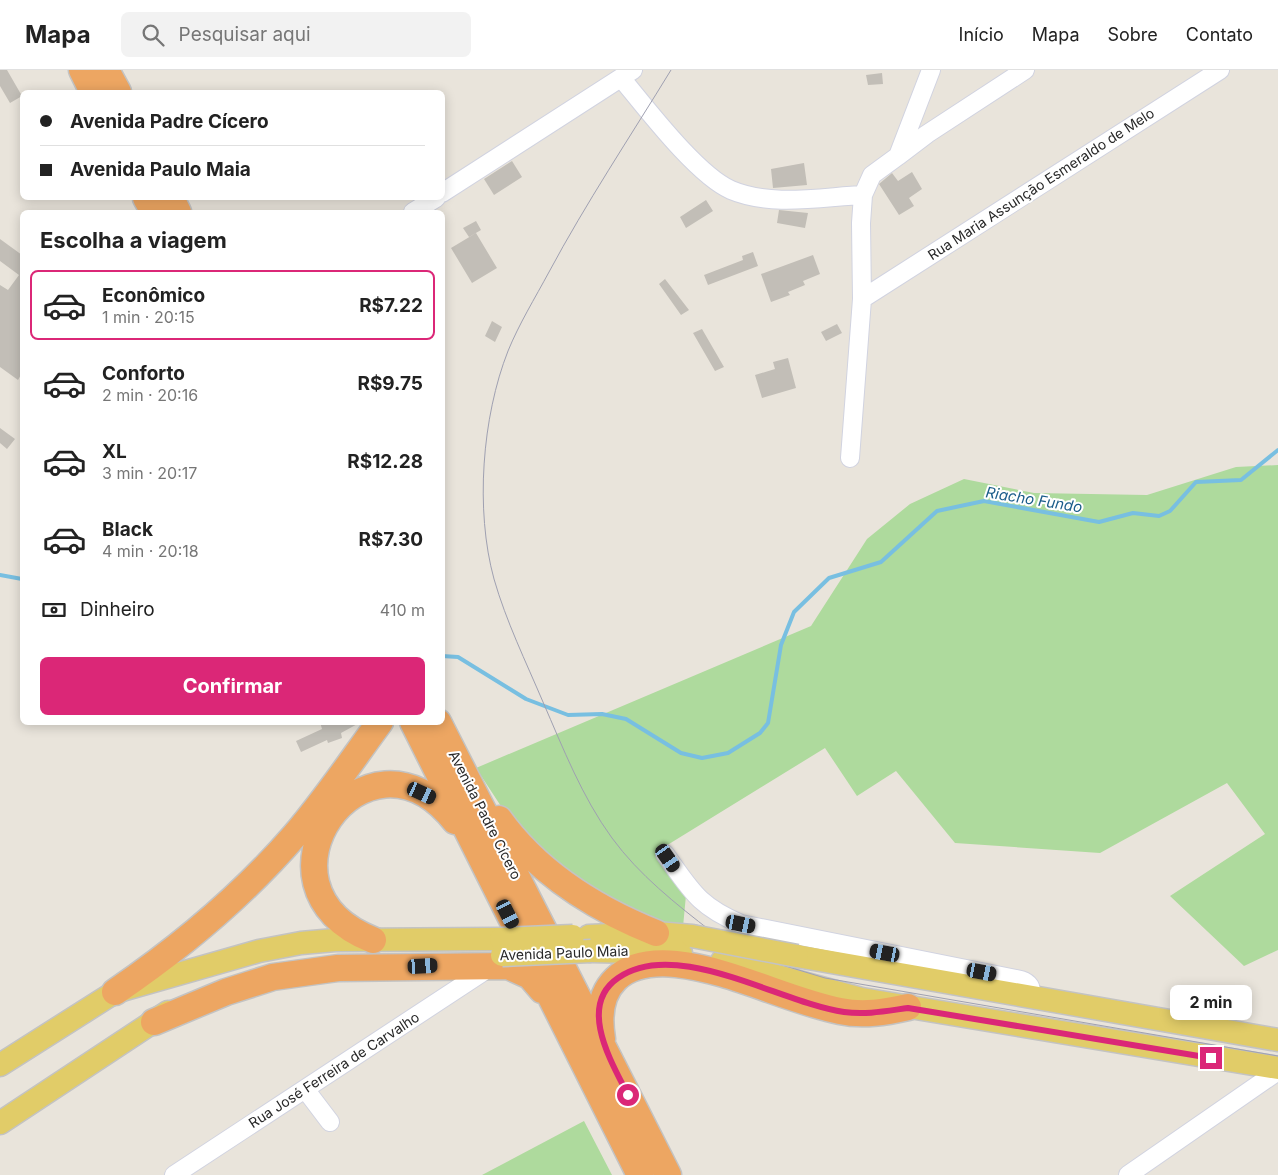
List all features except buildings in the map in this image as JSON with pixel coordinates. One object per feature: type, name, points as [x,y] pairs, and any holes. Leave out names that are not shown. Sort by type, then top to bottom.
[{"type":"highway","points":[[82,70],[92,90]]},
{"type":"highway","points":[[106,70],[117,90]]},
{"type":"highway","points":[[115,992],[164,958],[238,893],[295,835],[378,725]]},
{"type":"highway","name":"Avenida Padre Cícero","points":[[414,725],[475,850],[640,1175]]},
{"type":"highway","name":"Avenida Padre Cícero","points":[[440,725],[668,1175]]},
{"type":"highway","points":[[459,763],[472,774],[509,834],[532,857],[560,880],[602,908],[656,933]]},
{"type":"highway","points":[[373,940],[356,933],[342,924],[329,911],[318,890],[313,868],[314,850],[322,829],[345,801],[358,792],[374,785],[394,784],[412,788],[431,797],[453,818],[475,850]]},
{"type":"highway","points":[[154,1022],[226,992],[273,977],[338,968],[499,953],[508,966],[530,976],[553,1002]]},
{"type":"highway","points":[[603,1047],[599,1020],[606,989],[624,973],[649,965],[677,964],[716,973],[843,1012],[876,1013],[908,1008]]},
{"type":"main road","points":[[0,1065],[115,992],[259,951],[301,943],[373,940],[499,953],[590,943],[656,933],[692,936],[1278,1040]]},
{"type":"main road","name":"Avenida Paulo Maia","points":[[590,943],[686,954],[723,961],[862,999],[1278,1070]]},
{"type":"main road","name":"Avenida Paulo Maia","points":[[0,1123],[187,1000],[231,977],[281,963],[335,957],[499,953]]},
{"type":"street","points":[[898,156],[931,70]]},
{"type":"street","points":[[850,458],[862,299],[861,223],[863,195],[872,175],[927,134],[1025,70]]},
{"type":"street","name":"Rua Maria Assunção Esmeraldo de Melo","points":[[862,299],[1220,70]]},
{"type":"street","points":[[445,191],[627,74],[692,160],[730,189],[773,198],[863,195]]},
{"type":"street","points":[[416,210],[433,200]]},
{"type":"street","points":[[665,854],[693,894],[708,908],[741,924],[1021,980],[1027,982],[1031,988],[1032,996]]},
{"type":"street","name":"Rua José Ferreira de Carvalho","points":[[174,1175],[305,1089],[499,953]]},
{"type":"street","points":[[1128,1175],[1148,1169],[1278,1070]]},
{"type":"street","points":[[305,1089],[330,1122]]},
{"type":"green space","points":[[1278,465],[1278,950],[1244,966],[1170,896],[1265,834],[1227,783],[1100,853],[955,843],[896,771],[857,796],[825,748],[656,852],[686,895],[683,927],[659,922],[611,902],[571,876],[512,823],[476,768],[811,626],[867,539],[910,504],[964,479],[1034,493],[1147,495],[1236,467]]},
{"type":"green space","points":[[584,1121],[612,1175],[482,1175]]},
{"type":"waterway","name":"Riacho Fundo","points":[[445,656],[458,657],[526,699],[568,715],[602,714],[626,719],[681,753],[702,758],[728,753],[760,733],[768,723],[781,645],[794,612],[829,578],[881,562],[937,511],[984,501],[1099,522],[1133,513],[1159,516],[1170,511],[1196,482],[1241,480],[1278,450]]},
{"type":"waterway","name":"Riacho Fundo","points":[[0,575],[20,579]]},
{"type":"tram line","points":[[671,70],[563,246],[527,311],[508,351],[492,405],[487,434],[483,494],[488,552],[504,610],[582,789],[601,822],[623,852],[646,877],[712,932]]},
{"type":"tram line","points":[[769,961],[825,978],[1278,1056]]},
{"type":"route","points":[[628,1095],[603,1047],[599,1020],[600,1009],[606,989],[614,980],[636,967],[649,965],[677,964],[716,973],[800,1001],[843,1012],[862,1014],[908,1008],[1211,1058]]}]
